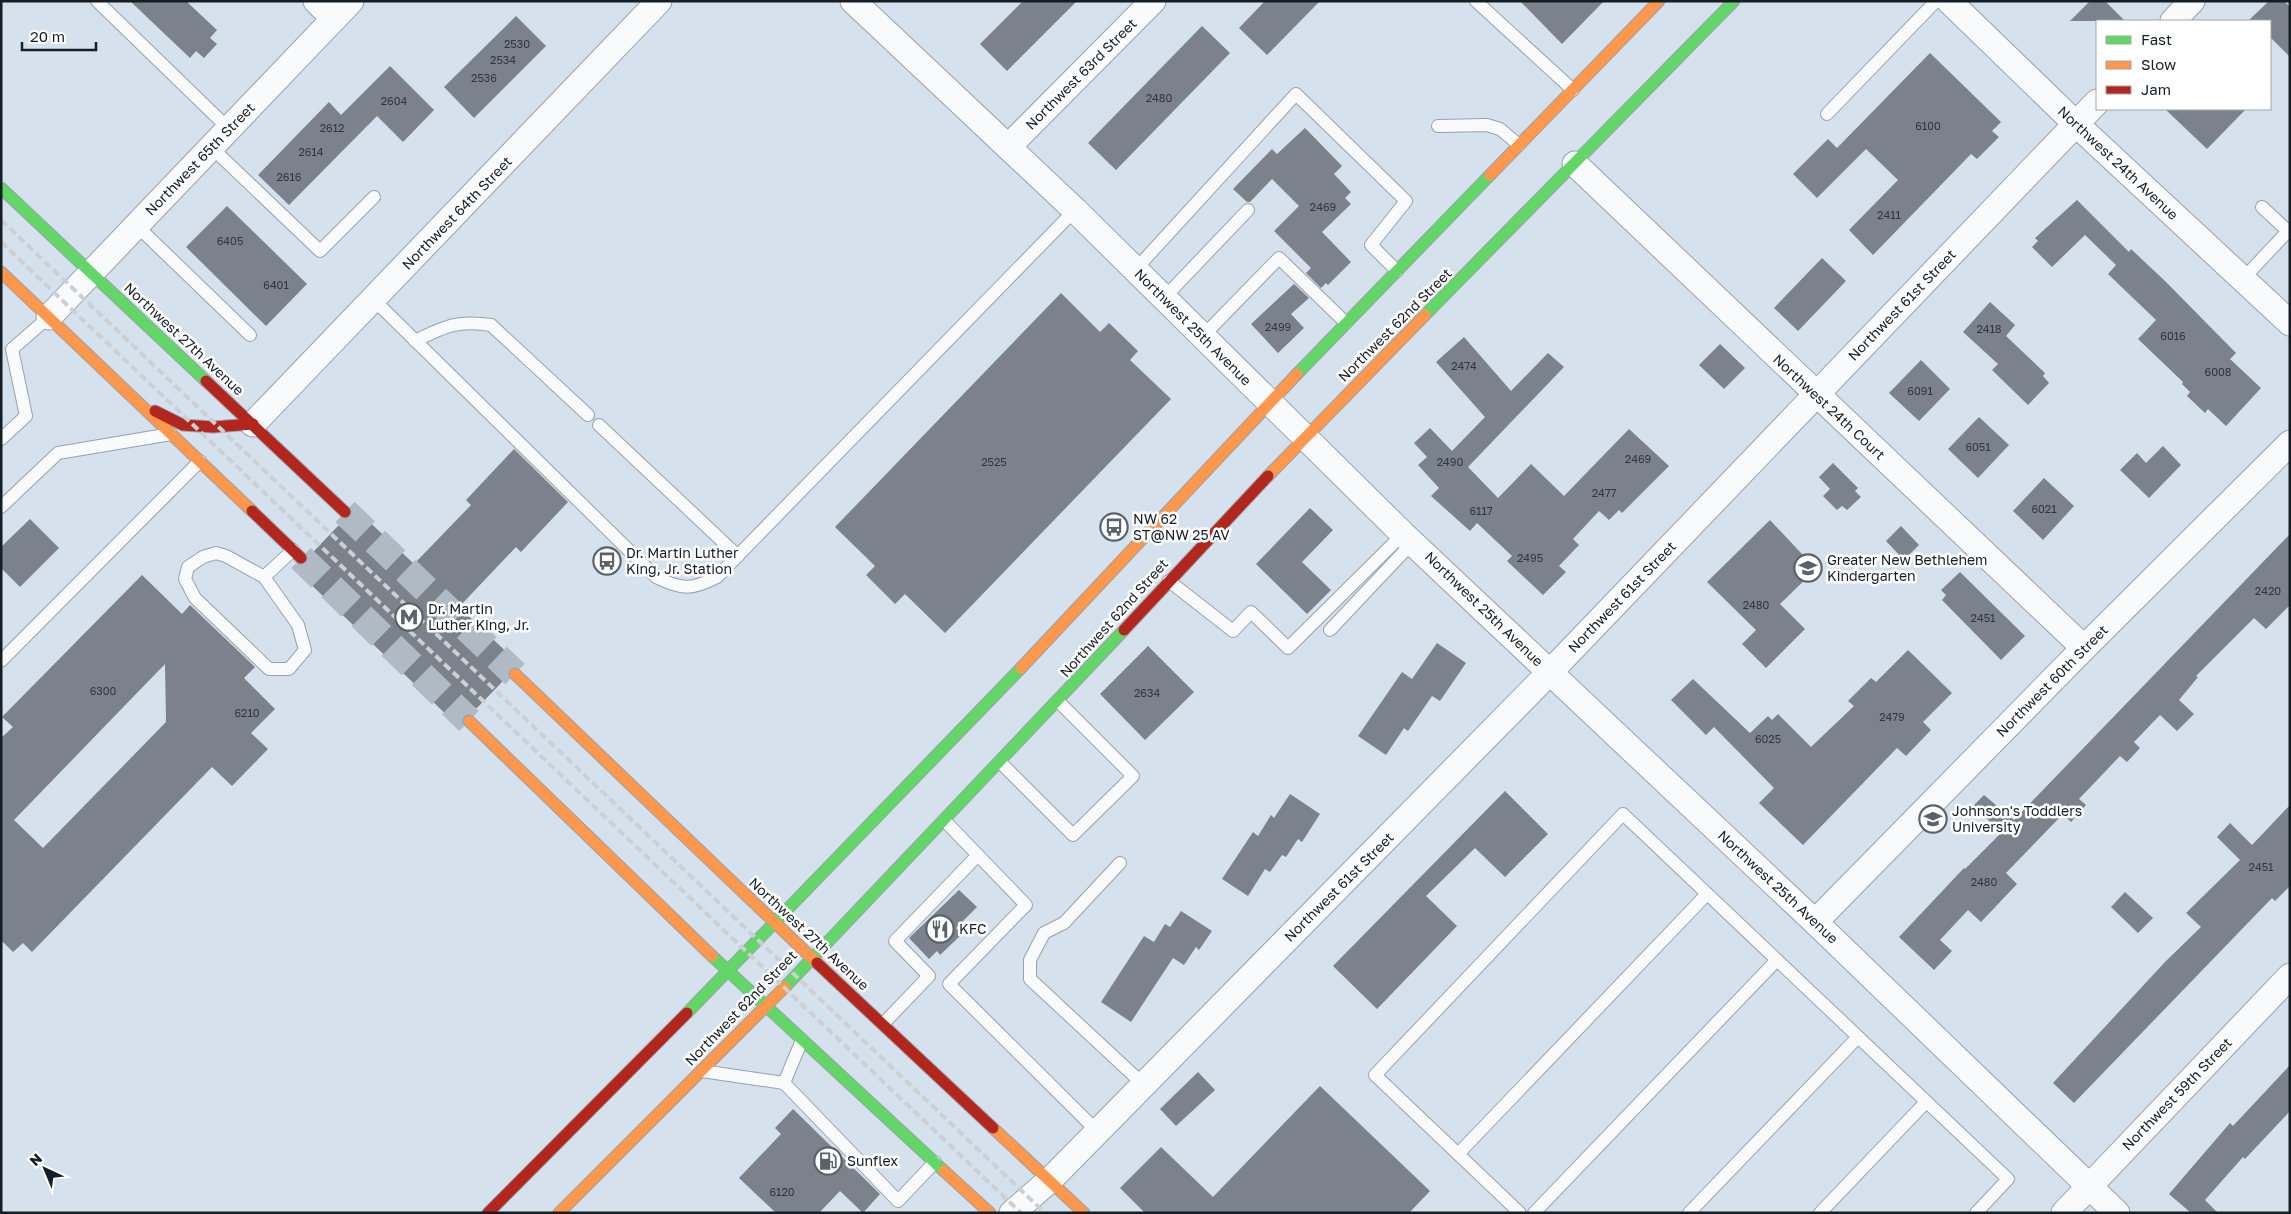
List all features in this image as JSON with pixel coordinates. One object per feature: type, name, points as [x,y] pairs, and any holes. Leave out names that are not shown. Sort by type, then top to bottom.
[{"type":"main road","points":[[488,1213],[730,970],[956,737],[1270,402],[1660,1]]},
{"type":"main road","name":"Northwest 62nd Street","points":[[559,1213],[765,1007],[1058,701],[1305,437],[1734,1]]},
{"type":"main road","name":"Northwest 27th Avenue","points":[[1,188],[345,512]]},
{"type":"main road","points":[[1,272],[297,554]]},
{"type":"main road","points":[[140,404],[183,424],[214,427],[253,424]]},
{"type":"main road","name":"Northwest 27th Avenue","points":[[515,674],[775,923],[1084,1213]]},
{"type":"main road","points":[[470,720],[730,970],[765,1007],[990,1213]]},
{"type":"street","points":[[316,1],[334,19]]},
{"type":"street","name":"Northwest 65th Street","points":[[49,317],[351,1]]},
{"type":"street","name":"Northwest 64th Street","points":[[253,424],[660,1]]},
{"type":"street","name":"Northwest 25th Avenue","points":[[854,1],[1075,210],[1409,538],[1815,922],[2118,1213]]},
{"type":"street","name":"Northwest 63rd Street","points":[[1008,147],[1153,1]]},
{"type":"street","name":"Northwest 24th Avenue","points":[[1949,1],[2076,124],[2290,323]]},
{"type":"street","points":[[2174,20],[2192,1]]},
{"type":"street","name":"Northwest 61st Street","points":[[1012,1213],[1050,1180],[1098,1132],[1550,672],[2096,103]]},
{"type":"street","name":"Northwest 24th Court","points":[[1574,164],[2084,648]]},
{"type":"street","name":"Northwest 60th Street","points":[[1815,922],[2084,648],[2290,443]]},
{"type":"street","name":"Northwest 59th Street","points":[[2064,1213],[2290,976]]},
{"type":"lane","points":[[97,1],[228,129]]},
{"type":"lane","points":[[1476,1],[1573,90]]},
{"type":"lane","points":[[1827,114],[1936,1]]},
{"type":"lane","points":[[1135,270],[1296,94],[1406,201],[1371,245],[1396,271]]},
{"type":"lane","points":[[1438,126],[1487,125],[1500,129],[1519,145]]},
{"type":"lane","points":[[211,147],[320,252],[374,197]]},
{"type":"lane","points":[[2242,279],[2289,232],[2262,207]]},
{"type":"lane","points":[[374,299],[656,578],[677,588],[698,587],[717,577],[1075,210]]},
{"type":"lane","points":[[1164,298],[1248,210]]},
{"type":"lane","points":[[136,225],[250,335]]},
{"type":"lane","points":[[1203,336],[1279,258],[1346,323]]},
{"type":"lane","points":[[1,438],[26,416],[6,345],[49,317]]},
{"type":"lane","points":[[416,341],[447,325],[474,323],[491,326],[588,415]]},
{"type":"lane","points":[[599,425],[738,556]]},
{"type":"lane","points":[[1,507],[58,453],[171,434]]},
{"type":"lane","points":[[1,661],[200,462]]},
{"type":"lane","points":[[1330,630],[1409,538]]},
{"type":"lane","points":[[1169,581],[1233,631],[1250,612],[1288,648],[1409,538]]},
{"type":"lane","points":[[216,553],[226,556],[264,578],[298,625],[305,650],[289,669],[268,669],[195,598],[186,579],[188,567],[203,556],[216,553]]},
{"type":"lane","points":[[264,578],[297,554]]},
{"type":"lane","points":[[1000,762],[1073,835],[1133,776],[1058,701]]},
{"type":"lane","points":[[1520,1213],[1375,1075],[1623,814],[2008,1180],[1976,1213]]},
{"type":"lane","points":[[944,820],[1026,905],[948,984]]},
{"type":"lane","points":[[978,855],[895,941],[929,976],[948,984],[1098,1132]]},
{"type":"lane","points":[[1120,863],[1064,923],[1044,933],[1030,960],[1030,979],[1144,1085]]},
{"type":"lane","points":[[1458,1154],[1707,894]]},
{"type":"lane","points":[[1534,1213],[1777,960]]},
{"type":"lane","points":[[883,1024],[929,976]]},
{"type":"lane","points":[[1689,1213],[1858,1037]]},
{"type":"lane","points":[[784,1083],[802,1040]]},
{"type":"lane","points":[[702,1070],[784,1083],[899,1207],[935,1162]]},
{"type":"lane","points":[[1820,1213],[1926,1102]]},
{"type":"building","points":[[130,1],[186,1],[217,30],[210,38],[217,44],[204,58],[196,51],[190,58]]},
{"type":"building","points":[[1023,1],[1077,1],[1007,71],[980,44]]},
{"type":"building","points":[[1265,1],[1320,1],[1267,55],[1239,28]]},
{"type":"building","points":[[1520,1],[1604,1],[1562,44]]},
{"type":"building","points":[[2090,1],[2105,1],[2124,20],[2096,20],[2070,21]]},
{"type":"building","points":[[2269,1],[2284,1],[2290,7],[2290,57],[2271,38],[2271,20],[2249,20]]},
{"type":"building","points":[[516,16],[546,46],[474,118],[444,87]]},
{"type":"building","points":[[1202,26],[1230,53],[1116,170],[1088,143]]},
{"type":"building","points":[[1930,53],[2001,122],[1992,131],[1999,137],[1977,159],[1971,154],[1873,255],[1849,230],[1898,180],[1866,149],[1817,198],[1793,174],[1828,139],[1837,148]]},
{"type":"building","points":[[390,66],[434,110],[403,142],[377,116],[289,205],[258,175],[329,102],[341,115]]},
{"type":"building","points":[[2166,110],[2245,110],[2207,149]]},
{"type":"building","points":[[1305,128],[1342,166],[1334,174],[1351,192],[1345,198],[1351,204],[1322,232],[1351,262],[1328,285],[1326,283],[1321,288],[1306,273],[1311,268],[1274,231],[1299,206],[1272,179],[1250,202],[1247,202],[1233,189],[1272,149],[1277,154]]},
{"type":"building","points":[[2077,200],[2129,252],[2131,249],[2165,281],[2236,353],[2230,359],[2261,388],[2226,426],[2208,409],[2205,413],[2187,396],[2190,392],[2182,384],[2183,382],[2138,339],[2156,320],[2108,274],[2116,265],[2085,235],[2052,267],[2032,247],[2038,241],[2035,238]]},
{"type":"building","points":[[227,206],[307,284],[266,326],[186,247]]},
{"type":"building","points":[[1822,258],[1846,281],[1798,331],[1774,308]]},
{"type":"building","points":[[1294,284],[1309,298],[1291,314],[1304,328],[1278,353],[1251,324]]},
{"type":"building","points":[[1061,293],[1100,332],[1109,323],[1138,351],[1130,360],[1171,399],[945,633],[905,594],[895,604],[866,575],[875,566],[835,527]]},
{"type":"building","points":[[1990,302],[2015,325],[2006,336],[2045,373],[2043,376],[2049,383],[2028,405],[1992,370],[1998,364],[1963,332]]},
{"type":"building","points":[[1464,337],[1511,391],[1548,353],[1564,367],[1468,467],[1498,498],[1531,464],[1564,496],[1629,429],[1669,466],[1622,513],[1619,510],[1609,520],[1599,511],[1573,539],[1579,545],[1559,566],[1566,572],[1543,595],[1507,561],[1512,556],[1477,523],[1470,531],[1431,496],[1439,488],[1418,465],[1427,457],[1414,443],[1430,428],[1452,451],[1485,417],[1436,362]]},
{"type":"building","points":[[1720,344],[1745,368],[1724,389],[1699,365]]},
{"type":"building","points":[[1921,360],[1950,389],[1919,421],[1889,393]]},
{"type":"building","points":[[1979,417],[2009,445],[1978,478],[1948,449]]},
{"type":"building","points":[[2163,446],[2181,465],[2149,498],[2120,470],[2137,453],[2146,463]]},
{"type":"building","points":[[514,449],[568,502],[521,552],[516,547],[459,607],[514,659],[504,663],[500,670],[502,682],[477,708],[465,706],[458,710],[454,722],[299,573],[312,569],[316,561],[314,551],[338,526],[349,527],[356,523],[360,513],[414,564],[471,505],[466,500]]},
{"type":"building","points":[[1833,463],[1858,488],[1855,491],[1861,497],[1847,510],[1842,506],[1837,510],[1823,496],[1830,489],[1819,477]]},
{"type":"building","points":[[2044,478],[2074,506],[2043,540],[2013,511]]},
{"type":"building","points":[[1310,508],[1333,530],[1302,562],[1331,590],[1307,614],[1256,564]]},
{"type":"building","points":[[30,519],[59,548],[20,587],[1,568],[1,547]]},
{"type":"building","points":[[1770,520],[1816,569],[1780,604],[1805,629],[1766,668],[1742,644],[1756,630],[1707,582]]},
{"type":"building","points":[[1901,526],[1919,545],[1904,560],[1886,541]]},
{"type":"building","points":[[2290,534],[2290,605],[2266,629],[2254,618],[2196,676],[2198,677],[2179,700],[2194,714],[2177,731],[2160,715],[2134,742],[2140,748],[2127,762],[2120,756],[2079,799],[2086,805],[2071,822],[2063,814],[2006,873],[2017,884],[1981,922],[1968,910],[1940,940],[1952,951],[1934,970],[1899,937],[1964,868],[2001,833],[1974,805],[1984,795],[2014,820]]},
{"type":"building","points":[[1960,572],[2025,636],[2001,660],[1942,600],[1946,595],[1941,590]]},
{"type":"building","points":[[142,575],[182,614],[190,605],[255,667],[244,678],[275,709],[251,733],[268,749],[232,786],[212,767],[32,952],[23,943],[13,952],[1,940],[1,738],[13,727],[2,717]],"holes":[[[165,664],[166,722],[43,848],[14,820]]]},
{"type":"building","points":[[1437,643],[1466,663],[1440,701],[1432,696],[1408,731],[1404,728],[1386,755],[1358,736],[1402,672],[1412,679]]},
{"type":"building","points":[[1148,646],[1194,692],[1145,740],[1100,694]]},
{"type":"building","points":[[1908,650],[1952,693],[1923,722],[1931,730],[1906,756],[1897,748],[1803,845],[1759,803],[1774,788],[1714,727],[1706,735],[1671,700],[1693,679],[1750,733],[1768,716],[1772,720],[1778,714],[1811,747],[1854,706],[1848,701],[1871,678],[1876,682]]},
{"type":"building","points":[[1505,791],[1548,834],[1505,877],[1475,848],[1426,896],[1457,926],[1377,1009],[1333,966]]},
{"type":"building","points":[[1290,794],[1320,814],[1302,842],[1298,839],[1286,857],[1282,855],[1270,872],[1265,869],[1248,896],[1222,879],[1253,832],[1258,836],[1271,815],[1274,818]]},
{"type":"building","points":[[2290,805],[2290,886],[2275,901],[2272,898],[2074,1103],[2053,1083],[2165,962],[2201,927],[2186,913],[2240,860],[2217,837],[2230,823],[2252,845]]},
{"type":"building","points":[[959,890],[977,907],[956,928],[962,934],[940,955],[937,951],[929,959],[909,938]]},
{"type":"building","points":[[2125,892],[2153,918],[2138,933],[2111,907]]},
{"type":"building","points":[[1181,911],[1212,931],[1199,950],[1196,947],[1184,965],[1173,958],[1131,1022],[1101,1002],[1144,936],[1154,942],[1165,924],[1170,927]]},
{"type":"building","points":[[2290,1065],[2290,1111],[2245,1159],[2243,1157],[2205,1200],[2218,1213],[2191,1213],[2169,1194],[2230,1123],[2233,1126]]},
{"type":"building","points":[[1198,1072],[1215,1090],[1176,1126],[1160,1109]]},
{"type":"building","points":[[1320,1086],[1430,1191],[1409,1213],[1145,1213],[1120,1188],[1161,1147],[1213,1197]]},
{"type":"building","points":[[793,1109],[880,1194],[863,1213],[840,1191],[819,1213],[776,1213],[739,1178],[781,1134],[775,1128]]},
{"type":"tunnel","points":[[345,512],[515,674]]},
{"type":"tunnel","points":[[301,558],[469,721]]},
{"type":"railway","points":[[1,220],[1045,1213]]},
{"type":"railway","points":[[1,242],[1021,1213]]},
{"type":"traffic: fast","points":[[1425,315],[1734,1]]},
{"type":"traffic: fast","points":[[1297,374],[1490,175]]},
{"type":"traffic: fast","points":[[1,188],[206,381]]},
{"type":"traffic: fast","points":[[785,987],[1124,630]]},
{"type":"traffic: fast","points":[[687,1013],[1021,668]]},
{"type":"traffic: fast","points":[[712,956],[944,1171]]},
{"type":"traffic: slow","points":[[1490,175],[1659,1]]},
{"type":"traffic: slow","points":[[1,272],[252,511]]},
{"type":"traffic: slow","points":[[1268,476],[1425,315]]},
{"type":"traffic: slow","points":[[1021,668],[1297,374]]},
{"type":"traffic: slow","points":[[515,674],[817,963]]},
{"type":"traffic: slow","points":[[469,721],[712,956]]},
{"type":"traffic: slow","points":[[559,1213],[785,987]]},
{"type":"traffic: slow","points":[[993,1128],[1084,1213]]},
{"type":"traffic: slow","points":[[944,1171],[990,1213]]},
{"type":"traffic: jam","points":[[206,381],[345,512]]},
{"type":"traffic: jam","points":[[155,411],[183,425],[213,427],[253,424]]},
{"type":"traffic: jam","points":[[1124,630],[1268,476]]},
{"type":"traffic: jam","points":[[252,511],[301,558]]},
{"type":"traffic: jam","points":[[817,963],[993,1128]]},
{"type":"traffic: jam","points":[[488,1213],[687,1013]]},
{"type":"place","name":"NW 62 ST@NW 25 AV","points":[[1114,527]]},
{"type":"place","name":"Dr. Martin Luther King, Jr. Station","points":[[607,561]]},
{"type":"place","name":"Greater New Bethlehem Kindergarten","points":[[1808,568]]},
{"type":"place","name":"Dr. Martin Luther King, Jr.","points":[[409,617]]},
{"type":"place","name":"Johnson's Toddlers University","points":[[1933,819]]},
{"type":"place","name":"KFC","points":[[940,929]]},
{"type":"place","name":"Sunflex","points":[[828,1161]]}]
